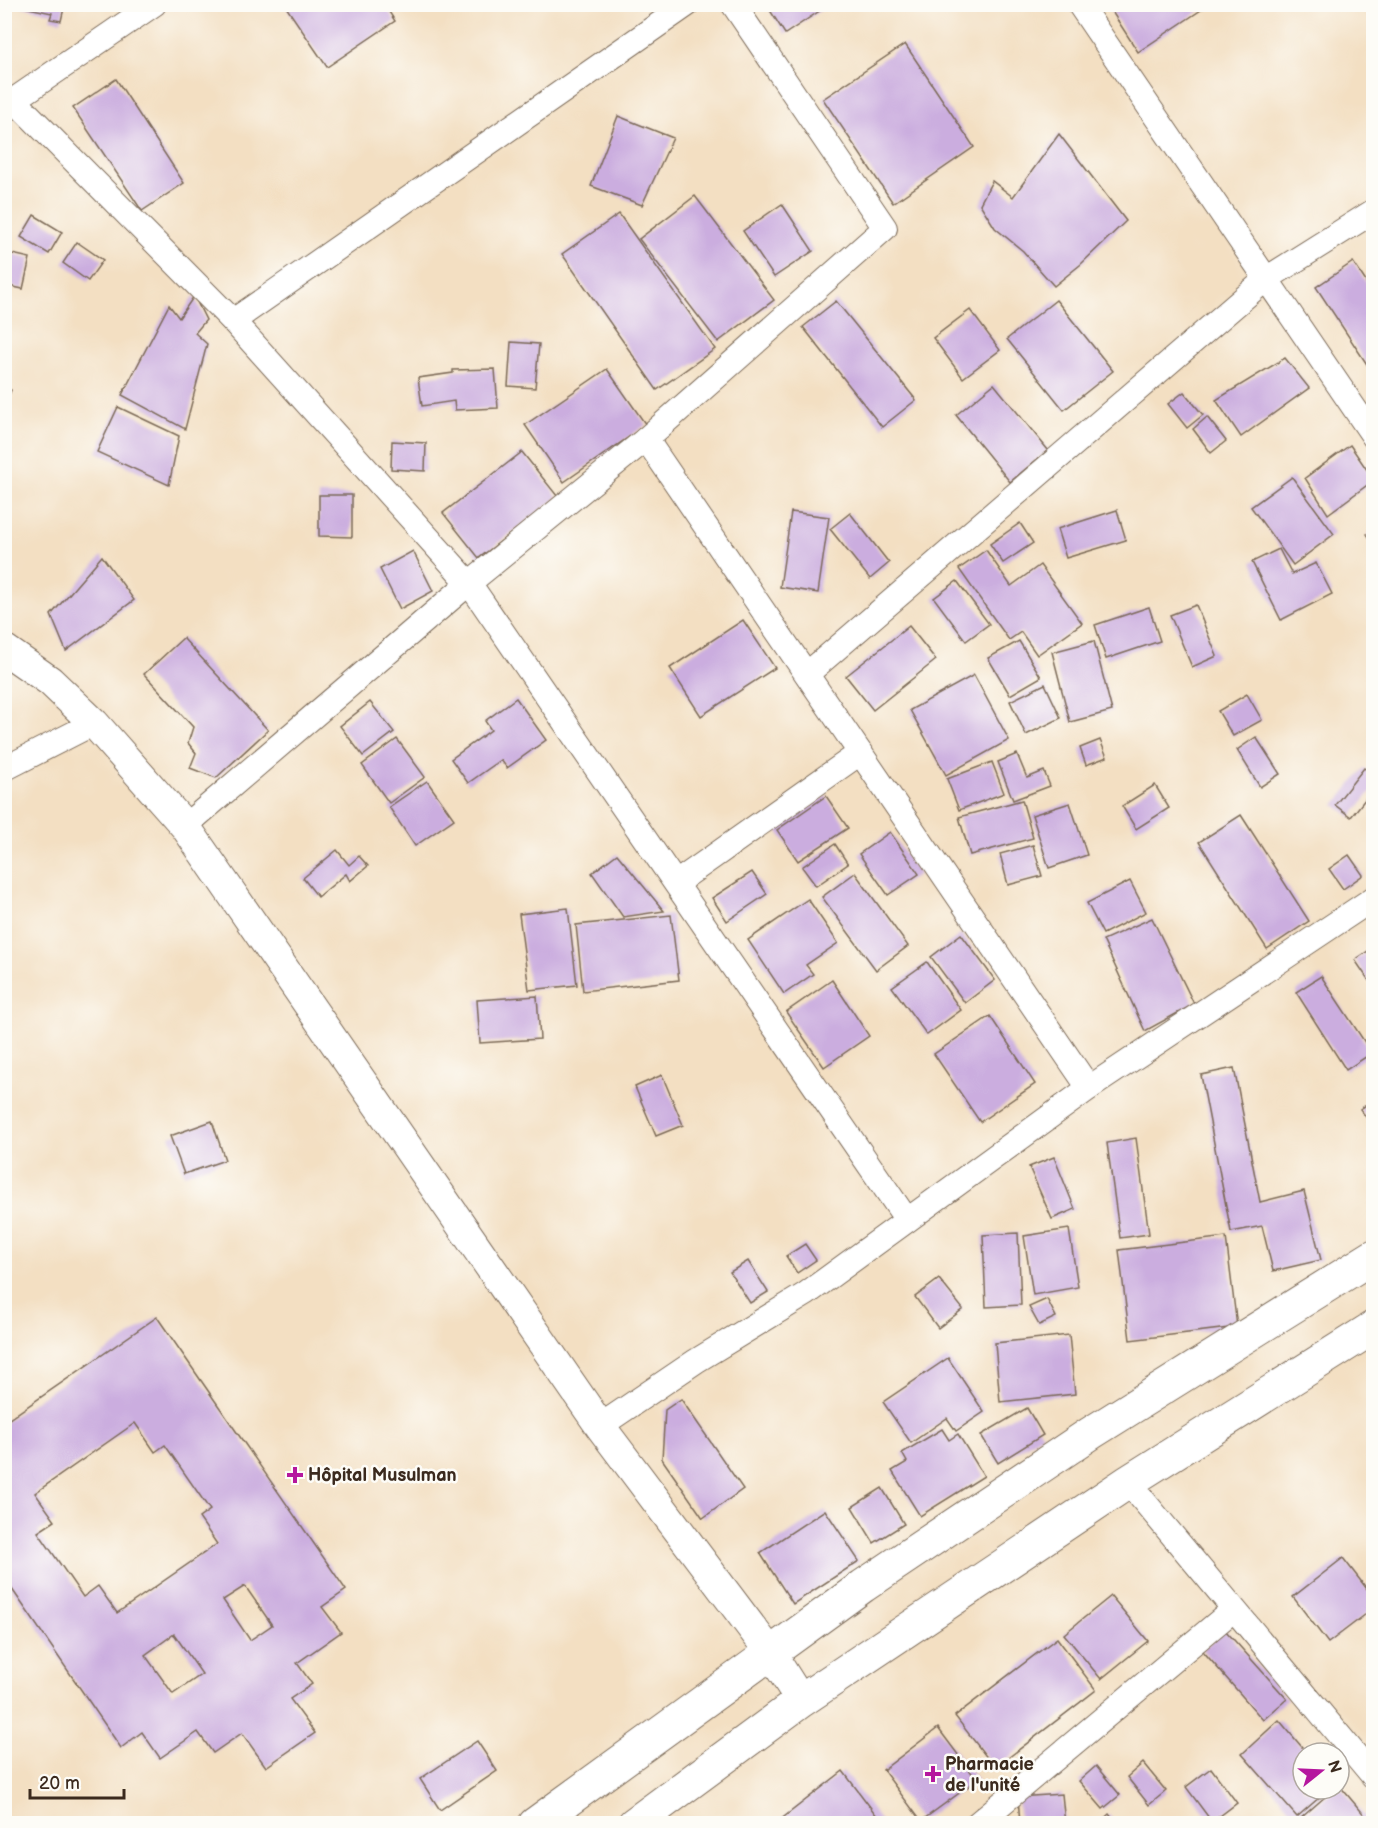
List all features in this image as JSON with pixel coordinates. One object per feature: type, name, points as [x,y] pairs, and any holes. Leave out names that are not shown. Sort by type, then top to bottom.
[{"type":"highway","points":[[535,1824],[863,1586],[1091,1433],[1374,1256]]},
{"type":"highway","points":[[634,1824],[801,1701],[1128,1482],[1374,1327]]},
{"type":"street","points":[[154,4],[9,99],[233,321],[469,583],[907,1220]]},
{"type":"street","points":[[233,321],[688,4]]},
{"type":"street","points":[[185,826],[469,583],[646,439],[885,228],[733,4]]},
{"type":"street","points":[[1079,4],[1374,437]]},
{"type":"street","points":[[807,674],[1266,279],[1374,211]]},
{"type":"street","points":[[646,439],[1089,1088]]},
{"type":"street","points":[[4,649],[50,681],[94,723],[185,826],[600,1426],[770,1652],[801,1701]]},
{"type":"street","points":[[4,769],[94,723]]},
{"type":"street","points":[[676,883],[860,753]]},
{"type":"street","points":[[600,1426],[696,1361],[806,1294],[1089,1088],[1374,898]]},
{"type":"street","points":[[1128,1482],[1374,1777]]},
{"type":"street","points":[[976,1824],[1233,1610]]},
{"type":"building","points":[[10,4],[65,4],[61,21],[50,19],[52,13]]},
{"type":"building","points":[[284,4],[384,4],[395,21],[327,67]]},
{"type":"building","points":[[766,4],[830,4],[785,34]]},
{"type":"building","points":[[1107,4],[1206,4],[1207,6],[1138,52]]},
{"type":"building","points":[[905,44],[974,147],[893,203],[823,99]]},
{"type":"building","points":[[116,79],[184,183],[142,211],[73,108]]},
{"type":"building","points":[[618,116],[673,138],[642,205],[591,186]]},
{"type":"building","points":[[1059,134],[1126,221],[1080,265],[1054,286],[1023,251],[995,228],[980,204],[992,181],[1013,197]]},
{"type":"building","points":[[695,196],[774,300],[718,342],[639,239]]},
{"type":"building","points":[[782,204],[813,251],[774,277],[743,231]]},
{"type":"building","points":[[619,214],[715,349],[657,390],[562,254]]},
{"type":"building","points":[[34,215],[62,232],[49,254],[21,237]]},
{"type":"building","points":[[77,242],[103,260],[88,281],[63,263]]},
{"type":"building","points":[[8,253],[30,258],[23,289],[4,285],[4,269]]},
{"type":"building","points":[[1353,262],[1374,294],[1374,375],[1316,287]]},
{"type":"building","points":[[194,296],[206,320],[195,333],[207,344],[185,429],[122,395],[169,305],[179,318]]},
{"type":"building","points":[[1056,300],[1113,371],[1064,410],[1007,339]]},
{"type":"building","points":[[836,301],[916,400],[882,427],[803,327]]},
{"type":"building","points":[[970,310],[1000,350],[963,378],[933,338]]},
{"type":"building","points":[[511,342],[539,344],[535,388],[508,386]]},
{"type":"building","points":[[1285,358],[1309,388],[1241,437],[1216,400]]},
{"type":"building","points":[[495,369],[498,408],[455,410],[454,401],[422,406],[418,378],[453,373],[453,370]]},
{"type":"building","points":[[607,369],[646,425],[564,482],[525,425]]},
{"type":"building","points":[[994,384],[1048,450],[1010,482],[956,415]]},
{"type":"building","points":[[5,387],[11,390],[5,404]]},
{"type":"building","points":[[1184,392],[1203,415],[1187,428],[1168,404]]},
{"type":"building","points":[[118,407],[179,436],[169,485],[97,452]]},
{"type":"building","points":[[1207,417],[1226,441],[1211,453],[1193,429]]},
{"type":"building","points":[[392,441],[426,443],[425,471],[391,469]]},
{"type":"building","points":[[1350,445],[1374,480],[1328,514],[1305,478]]},
{"type":"building","points":[[522,452],[558,497],[479,558],[443,513]]},
{"type":"building","points":[[1292,477],[1334,534],[1293,565],[1251,507]]},
{"type":"building","points":[[319,495],[352,495],[352,537],[319,536]]},
{"type":"building","points":[[1117,510],[1126,540],[1066,558],[1057,529]]},
{"type":"building","points":[[791,512],[829,517],[818,593],[780,587]]},
{"type":"building","points":[[850,513],[889,563],[870,579],[830,529]]},
{"type":"building","points":[[1020,523],[1033,543],[1003,563],[990,544]]},
{"type":"building","points":[[1374,530],[1374,544],[1367,534]]},
{"type":"building","points":[[1279,549],[1292,574],[1316,563],[1332,594],[1281,620],[1252,562]]},
{"type":"building","points":[[986,550],[1011,586],[1040,565],[1082,623],[1037,655],[1021,632],[1009,640],[959,569]]},
{"type":"building","points":[[413,551],[433,591],[400,609],[380,569]]},
{"type":"building","points":[[102,556],[134,600],[66,651],[51,615]]},
{"type":"building","points":[[957,581],[989,624],[966,641],[934,598]]},
{"type":"building","points":[[1196,605],[1217,656],[1192,667],[1170,615]]},
{"type":"building","points":[[1149,607],[1160,641],[1106,659],[1095,625]]},
{"type":"building","points":[[743,620],[775,668],[701,716],[670,668]]},
{"type":"building","points":[[909,626],[936,660],[873,710],[846,676]]},
{"type":"building","points":[[183,638],[268,730],[216,778],[190,768],[196,753],[188,743],[193,727],[144,674]]},
{"type":"building","points":[[1019,641],[1041,677],[1010,695],[988,658]]},
{"type":"building","points":[[1094,641],[1112,711],[1070,722],[1052,652]]},
{"type":"building","points":[[974,675],[1009,740],[946,775],[910,710]]},
{"type":"building","points":[[1045,684],[1061,718],[1026,735],[1010,701]]},
{"type":"building","points":[[1247,694],[1262,720],[1233,736],[1218,711]]},
{"type":"building","points":[[516,698],[546,740],[507,768],[501,760],[468,783],[451,759],[491,730],[485,721]]},
{"type":"building","points":[[370,702],[394,732],[363,756],[340,726]]},
{"type":"building","points":[[1256,737],[1280,774],[1260,787],[1237,750]]},
{"type":"building","points":[[397,739],[425,777],[389,803],[362,765]]},
{"type":"building","points":[[1100,740],[1107,757],[1086,765],[1080,748]]},
{"type":"building","points":[[1017,754],[1027,778],[1044,771],[1050,786],[1013,800],[998,762]]},
{"type":"building","points":[[992,762],[1004,793],[959,810],[947,779]]},
{"type":"building","points":[[1364,768],[1374,775],[1374,788],[1351,817],[1335,805]]},
{"type":"building","points":[[427,781],[454,819],[415,846],[389,807]]},
{"type":"building","points":[[1155,785],[1169,808],[1136,829],[1122,806]]},
{"type":"building","points":[[826,796],[848,828],[798,861],[777,830]]},
{"type":"building","points":[[1022,800],[1033,838],[970,855],[959,817]]},
{"type":"building","points":[[1070,803],[1087,855],[1049,868],[1032,815]]},
{"type":"building","points":[[1241,815],[1309,921],[1267,949],[1199,842]]},
{"type":"building","points":[[890,832],[919,874],[888,895],[859,854]]},
{"type":"building","points":[[835,844],[848,864],[816,886],[802,867]]},
{"type":"building","points":[[1033,845],[1042,876],[1008,885],[1000,854]]},
{"type":"building","points":[[337,850],[349,865],[359,856],[368,866],[350,881],[346,874],[318,897],[303,878]]},
{"type":"building","points":[[617,854],[664,911],[623,917],[592,873]]},
{"type":"building","points":[[1349,855],[1363,875],[1343,889],[1329,869]]},
{"type":"building","points":[[752,872],[767,894],[727,921],[712,898]]},
{"type":"building","points":[[855,873],[908,946],[876,970],[822,897]]},
{"type":"building","points":[[1130,881],[1146,912],[1103,934],[1087,903]]},
{"type":"building","points":[[808,899],[838,943],[806,965],[813,974],[784,994],[748,940]]},
{"type":"building","points":[[568,908],[577,985],[529,990],[519,914]]},
{"type":"building","points":[[671,915],[679,980],[583,991],[576,925]]},
{"type":"building","points":[[1152,918],[1194,1004],[1145,1031],[1103,940]]},
{"type":"building","points":[[961,934],[995,980],[965,1003],[931,957]]},
{"type":"building","points":[[1374,947],[1374,988],[1355,960]]},
{"type":"building","points":[[927,962],[961,1010],[927,1035],[892,987]]},
{"type":"building","points":[[1321,976],[1372,1053],[1346,1070],[1296,992]]},
{"type":"building","points":[[832,980],[869,1036],[824,1067],[786,1012]]},
{"type":"building","points":[[537,996],[540,1039],[480,1043],[477,1000]]},
{"type":"building","points":[[990,1016],[1035,1084],[980,1122],[934,1054]]},
{"type":"building","points":[[1234,1068],[1260,1202],[1304,1191],[1321,1260],[1273,1271],[1262,1226],[1231,1232],[1201,1075]]},
{"type":"building","points":[[662,1075],[683,1125],[656,1136],[635,1087]]},
{"type":"building","points":[[1374,1100],[1374,1128],[1360,1109]]},
{"type":"building","points":[[212,1121],[225,1160],[184,1174],[170,1136]]},
{"type":"building","points":[[1136,1138],[1149,1234],[1120,1238],[1107,1143]]},
{"type":"building","points":[[1054,1157],[1075,1209],[1052,1219],[1029,1167]]},
{"type":"building","points":[[1069,1229],[1078,1287],[1033,1295],[1024,1236]]},
{"type":"building","points":[[1018,1233],[1021,1305],[986,1307],[983,1235]]},
{"type":"building","points":[[1226,1237],[1237,1327],[1130,1340],[1119,1250]]},
{"type":"building","points":[[805,1244],[816,1260],[797,1273],[786,1256]]},
{"type":"building","points":[[748,1261],[768,1292],[750,1303],[730,1272]]},
{"type":"building","points":[[939,1279],[963,1309],[938,1328],[915,1297]]},
{"type":"building","points":[[1047,1299],[1056,1317],[1039,1325],[1029,1307]]},
{"type":"building","points":[[157,1317],[346,1590],[322,1607],[341,1632],[297,1663],[312,1684],[290,1699],[315,1733],[266,1767],[242,1733],[213,1753],[198,1732],[160,1758],[142,1732],[121,1748],[5,1579],[5,1422]],"holes":[[[135,1423],[155,1452],[165,1445],[210,1510],[199,1518],[217,1544],[117,1613],[98,1586],[83,1597],[38,1532],[55,1521],[35,1493]],[[245,1586],[272,1625],[250,1640],[223,1600]],[[174,1634],[202,1674],[173,1694],[145,1655]]]},
{"type":"building","points":[[1069,1335],[1075,1394],[1000,1402],[995,1343]]},
{"type":"building","points":[[948,1358],[984,1412],[956,1431],[947,1418],[911,1443],[883,1402]]},
{"type":"building","points":[[681,1399],[743,1489],[703,1518],[662,1459],[665,1410]]},
{"type":"building","points":[[1027,1408],[1043,1435],[998,1463],[981,1435]]},
{"type":"building","points":[[942,1429],[949,1440],[958,1434],[984,1476],[920,1516],[892,1471],[907,1462],[902,1453]]},
{"type":"building","points":[[882,1488],[904,1524],[874,1543],[852,1507]]},
{"type":"building","points":[[825,1510],[859,1561],[793,1604],[760,1553]]},
{"type":"building","points":[[1343,1558],[1374,1598],[1374,1608],[1328,1643],[1293,1597]]},
{"type":"building","points":[[1111,1596],[1148,1641],[1101,1679],[1064,1634]]},
{"type":"building","points":[[1225,1630],[1287,1699],[1263,1720],[1202,1650]]},
{"type":"building","points":[[1057,1638],[1096,1690],[995,1768],[955,1716]]},
{"type":"building","points":[[1279,1720],[1297,1741],[1291,1741],[1291,1801],[1315,1801],[1297,1817],[1242,1754]]},
{"type":"building","points":[[938,1728],[977,1780],[921,1821],[883,1770]]},
{"type":"building","points":[[477,1741],[497,1771],[440,1810],[420,1779]]},
{"type":"building","points":[[1143,1763],[1166,1791],[1149,1805],[1127,1777]]},
{"type":"building","points":[[1096,1766],[1120,1795],[1103,1809],[1079,1781]]},
{"type":"building","points":[[1211,1768],[1237,1803],[1212,1822],[1186,1787]]},
{"type":"building","points":[[843,1771],[883,1824],[775,1824]]},
{"type":"building","points":[[1062,1794],[1065,1824],[1020,1824],[1018,1797]]},
{"type":"building","points":[[1351,1799],[1372,1824],[1306,1824],[1301,1818],[1320,1801],[1351,1801]]},
{"type":"building","points":[[1109,1814],[1117,1824],[1098,1824]]},
{"type":"place","name":"Hôpital Musulman","points":[[295,1475]]},
{"type":"place","name":"Pharmacie de l'unité","points":[[933,1774]]}]
